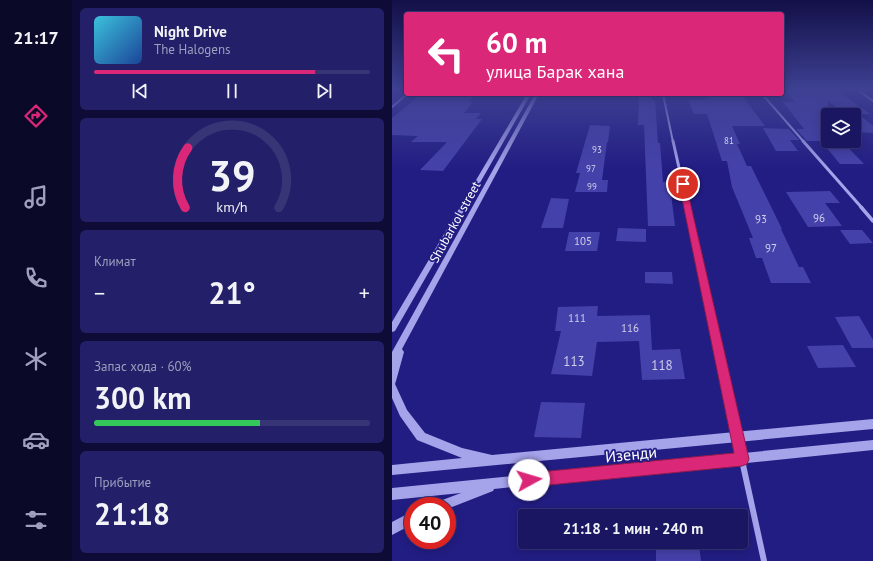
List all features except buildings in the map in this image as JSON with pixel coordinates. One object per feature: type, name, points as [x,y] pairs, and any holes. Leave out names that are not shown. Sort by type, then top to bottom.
[{"type":"street","name":"Shubarkol street","points":[[392,329],[516,116]]},
{"type":"street","name":"Shubarkol street","points":[[392,360],[525,116]]},
{"type":"street","points":[[668,116],[764,561]]},
{"type":"street","points":[[781,116],[873,221]]},
{"type":"street","points":[[392,381],[402,342]]},
{"type":"street","points":[[392,387],[403,413],[421,437],[462,453],[496,461]]},
{"type":"street","name":"Изенди","points":[[392,470],[873,424]]},
{"type":"street","name":"Изенди","points":[[392,494],[873,445]]},
{"type":"street","points":[[456,500],[498,483]]},
{"type":"street","points":[[392,529],[404,522]]},
{"type":"route","points":[[529,480],[742,459],[683,184]]}]
